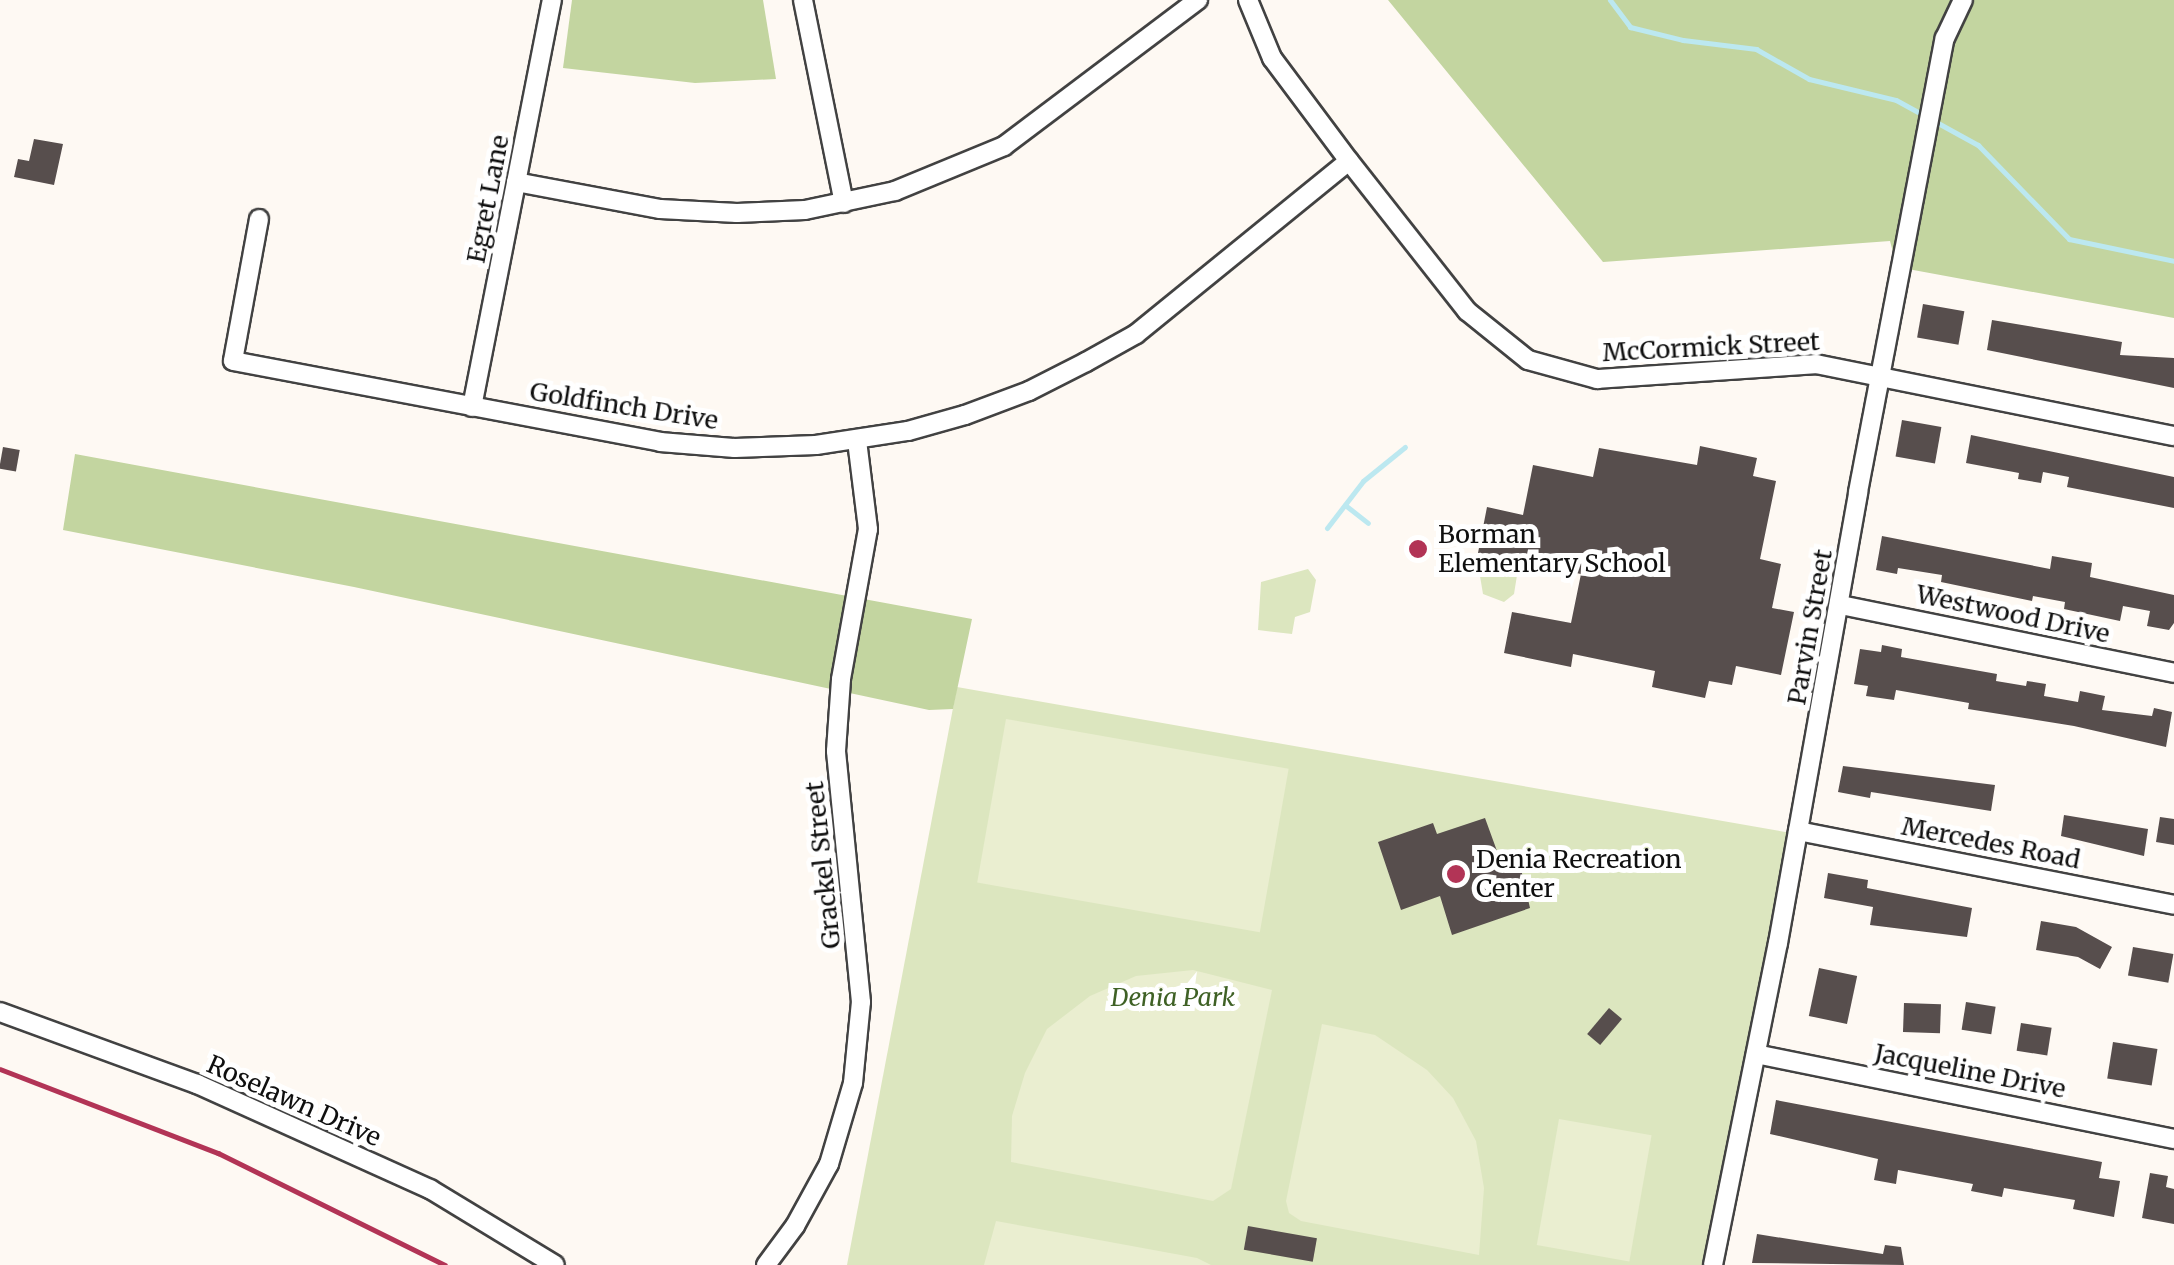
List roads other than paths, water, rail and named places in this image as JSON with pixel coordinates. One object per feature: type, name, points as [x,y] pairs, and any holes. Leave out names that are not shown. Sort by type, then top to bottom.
[{"type":"street","name":"Egret Lane","points":[[472,407],[552,0]]},
{"type":"street","points":[[803,0],[844,204]]},
{"type":"street","points":[[516,182],[692,211],[768,214],[844,204],[926,181],[1004,146],[1198,0]]},
{"type":"street","name":"McCormick Street","points":[[1248,0],[1272,58],[1467,311],[1506,346],[1553,370],[1597,379],[1796,363],[1881,376],[2174,436]]},
{"type":"street","name":"Parvin Street","points":[[1713,1265],[1756,1054],[1932,107],[1946,38],[1963,0]]},
{"type":"street","name":"Goldfinch Drive","points":[[259,219],[233,361],[693,446],[858,442],[946,420],[1029,392],[1136,334],[1349,162]]},
{"type":"street","name":"Grackel Street","points":[[766,1265],[795,1226],[829,1164],[853,1084],[861,1002],[836,751],[841,679],[868,529],[858,442]]},
{"type":"street","name":"Westwood Drive","points":[[1841,604],[2174,673]]},
{"type":"street","name":"Mercedes Road","points":[[1798,830],[2174,906]]},
{"type":"street","name":"Roselawn Drive","points":[[0,1012],[198,1084],[412,1181],[555,1265]]},
{"type":"street","name":"Jacqueline Drive","points":[[1756,1054],[2174,1138]]},
{"type":"waterway","points":[[1610,0],[1630,27],[1683,40],[1756,49],[1809,79],[1896,100],[1978,145],[2069,239],[2174,261]]},
{"type":"waterway","points":[[1327,528],[1363,481],[1405,447]]},
{"type":"waterway","points":[[1345,505],[1368,523]]},
{"type":"railway","points":[[0,1069],[218,1153],[445,1265]]},
{"type":"place","name":"Borman Elementary School","points":[[1418,549]]},
{"type":"place","name":"Denia Recreation Center","points":[[1456,874]]},
{"type":"park label","name":"Denia Park","points":[[1173,997]]}]
